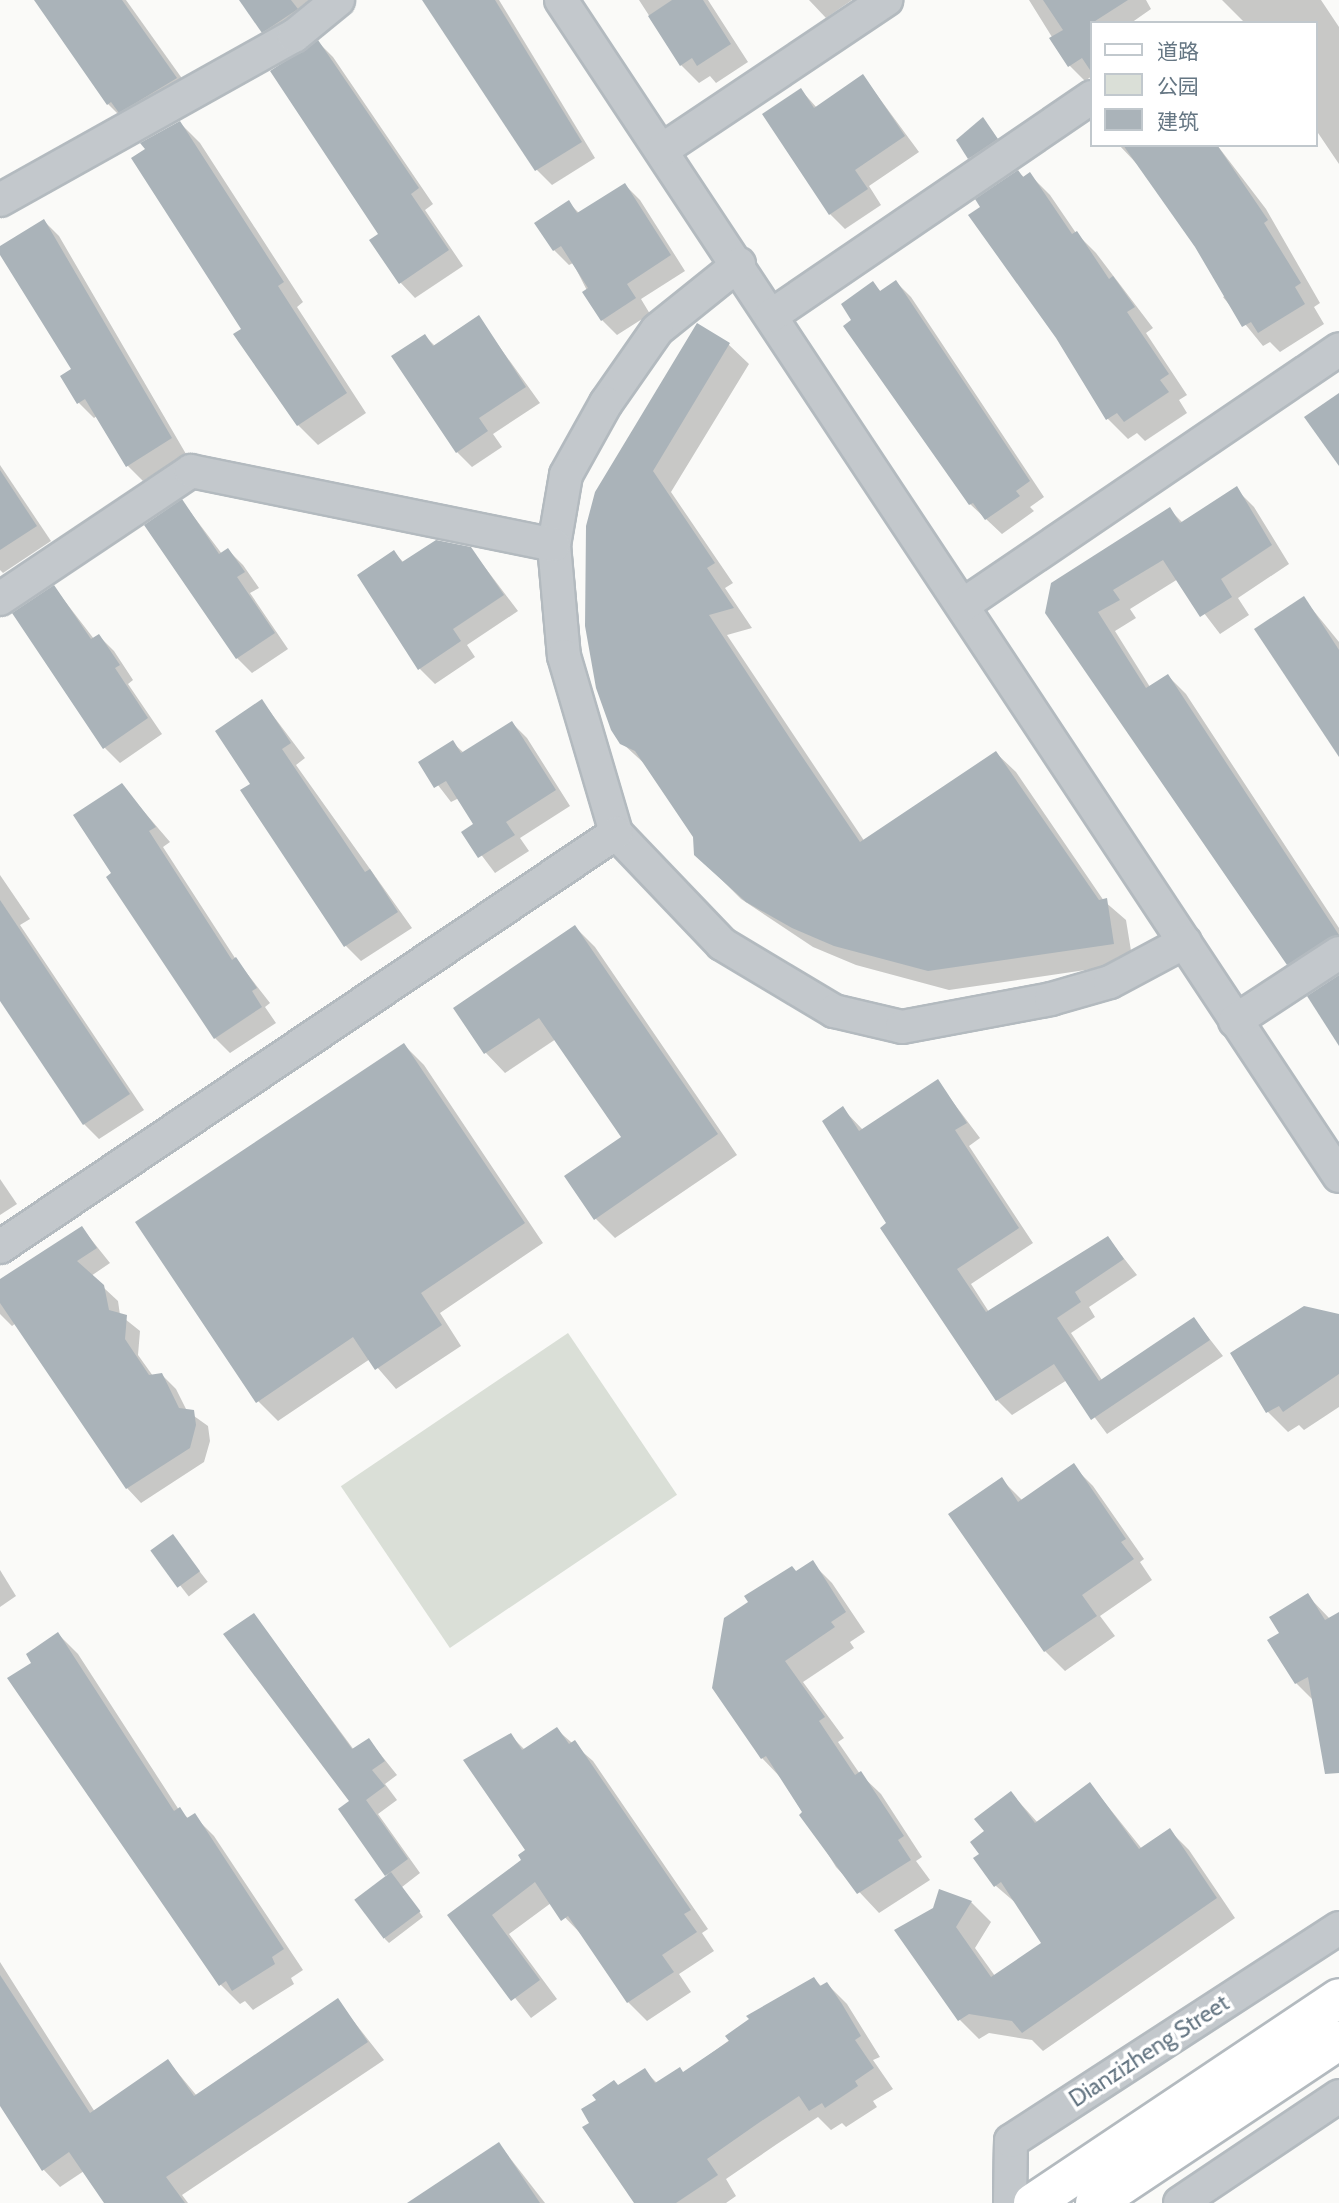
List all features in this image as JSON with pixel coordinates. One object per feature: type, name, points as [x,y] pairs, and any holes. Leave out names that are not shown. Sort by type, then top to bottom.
[{"type":"main road","points":[[1033,2203],[1339,1998]]},
{"type":"main road","points":[[1095,2203],[1339,2040]]},
{"type":"street","points":[[0,200],[294,36],[338,0]]},
{"type":"street","points":[[561,0],[1339,1176]]},
{"type":"street","points":[[662,150],[886,0]]},
{"type":"street","points":[[771,316],[1090,98]]},
{"type":"street","points":[[738,264],[657,330],[606,403],[566,475],[554,545],[564,656],[616,834],[722,944],[834,1011],[902,1027],[1051,999],[1110,982],[1185,942]]},
{"type":"street","points":[[963,605],[1339,349]]},
{"type":"street","points":[[0,599],[191,471],[554,545]]},
{"type":"street","points":[[0,1247],[616,834]]},
{"type":"street","points":[[1235,1021],[1339,953]]},
{"type":"street","name":"Dianzizheng Street","points":[[1010,2203],[1011,2141],[1339,1928]]},
{"type":"street","points":[[1180,2203],[1339,2096]]},
{"type":"green space","points":[[568,1333],[677,1495],[450,1648],[341,1486]]},
{"type":"building","points":[[34,0],[122,0],[177,78],[119,113],[111,102],[107,105]]},
{"type":"building","points":[[239,0],[291,0],[298,9],[262,33]]},
{"type":"building","points":[[422,0],[495,0],[582,142],[535,171]]},
{"type":"building","points":[[672,0],[703,0],[731,44],[697,66],[692,58],[680,66],[648,16]]},
{"type":"building","points":[[1043,0],[1128,0],[1095,21],[1090,21],[1090,70],[1082,58],[1068,67],[1049,38],[1063,30]]},
{"type":"building","points":[[318,40],[419,188],[411,194],[449,250],[399,284],[369,240],[378,234],[270,71]]},
{"type":"building","points":[[863,74],[905,136],[855,170],[868,189],[829,215],[762,114],[801,88],[814,108]]},
{"type":"building","points":[[983,117],[998,139],[968,159],[956,140]]},
{"type":"building","points":[[180,121],[284,282],[278,286],[347,393],[297,426],[233,334],[241,329],[131,158],[145,149],[140,143]]},
{"type":"building","points":[[1124,147],[1218,147],[1268,220],[1264,223],[1301,283],[1295,287],[1305,304],[1258,333],[1251,322],[1242,327],[1195,247]]},
{"type":"building","points":[[1018,170],[1023,177],[1030,172],[1072,234],[1077,231],[1109,279],[1113,276],[1135,307],[1127,312],[1169,374],[1160,380],[1169,392],[1124,422],[1117,413],[1106,420],[1056,338],[968,215],[980,207],[975,199]]},
{"type":"building","points":[[625,183],[671,255],[627,284],[636,298],[601,321],[582,292],[588,288],[561,246],[553,251],[534,223],[569,200],[577,213]]},
{"type":"building","points":[[44,219],[172,438],[126,467],[85,399],[77,404],[60,376],[71,369],[0,255],[0,246]]},
{"type":"building","points":[[896,280],[1030,481],[1016,491],[1020,496],[985,520],[973,503],[969,505],[843,326],[851,320],[841,304],[873,281],[880,291]]},
{"type":"building","points":[[479,315],[526,387],[479,418],[488,431],[456,453],[391,356],[425,334],[433,346]]},
{"type":"building","points":[[697,323],[730,343],[653,471],[715,563],[707,568],[734,608],[709,615],[795,746],[860,842],[996,751],[1099,900],[1107,898],[1114,944],[928,971],[834,946],[792,928],[746,902],[694,855],[693,837],[635,751],[620,744],[611,730],[596,688],[585,626],[586,526],[595,492]]},
{"type":"building","points":[[1339,393],[1339,466],[1304,417]]},
{"type":"building","points":[[0,470],[37,526],[0,550]]},
{"type":"building","points":[[1237,486],[1272,545],[1221,579],[1232,597],[1200,617],[1163,560],[1113,590],[1120,600],[1098,612],[1146,688],[1168,674],[1339,935],[1287,965],[1045,613],[1051,583],[1170,507],[1180,523]]},
{"type":"building","points":[[182,499],[219,554],[228,548],[245,572],[237,577],[275,633],[236,659],[144,525]]},
{"type":"building","points":[[436,540],[471,547],[504,595],[453,629],[461,641],[418,670],[357,575],[394,550],[402,562]]},
{"type":"building","points":[[54,585],[91,639],[99,634],[120,665],[115,668],[148,718],[103,749],[12,613]]},
{"type":"building","points":[[1304,596],[1339,650],[1339,757],[1254,629]]},
{"type":"building","points":[[262,699],[291,743],[282,749],[365,872],[370,869],[398,912],[344,947],[240,790],[250,784],[215,731]]},
{"type":"building","points":[[512,721],[556,790],[506,822],[515,835],[478,858],[461,832],[473,824],[446,781],[434,788],[418,762],[453,740],[461,753]]},
{"type":"building","points":[[122,783],[156,827],[149,831],[232,960],[236,957],[257,988],[252,991],[262,1007],[214,1039],[106,877],[111,873],[73,815]]},
{"type":"building","points":[[0,900],[130,1094],[83,1125],[0,1001]]},
{"type":"building","points":[[575,925],[718,1134],[594,1220],[564,1176],[621,1137],[539,1018],[484,1054],[453,1008]]},
{"type":"building","points":[[1339,975],[1339,1046],[1307,996]]},
{"type":"building","points":[[404,1043],[525,1223],[421,1293],[442,1325],[375,1370],[353,1337],[256,1403],[135,1222]]},
{"type":"building","points":[[938,1079],[967,1123],[955,1130],[1019,1228],[957,1269],[986,1312],[1108,1236],[1124,1259],[1075,1292],[1081,1302],[1057,1318],[1099,1381],[1194,1317],[1210,1340],[1091,1420],[1054,1364],[996,1401],[880,1228],[886,1223],[822,1121],[843,1106],[859,1131]]},
{"type":"building","points":[[82,1226],[97,1248],[77,1261],[104,1285],[109,1310],[127,1315],[125,1339],[149,1375],[162,1373],[179,1408],[194,1410],[196,1425],[190,1448],[126,1489],[0,1303],[0,1279]]},
{"type":"building","points":[[1304,1306],[1339,1314],[1339,1374],[1283,1412],[1279,1406],[1266,1413],[1230,1353]]},
{"type":"building","points":[[1074,1463],[1126,1539],[1121,1542],[1134,1559],[1082,1595],[1097,1616],[1044,1652],[948,1514],[1002,1477],[1018,1502]]},
{"type":"building","points":[[173,1534],[200,1571],[177,1588],[150,1550]]},
{"type":"building","points":[[813,1560],[846,1612],[831,1622],[835,1627],[785,1661],[825,1717],[819,1721],[855,1775],[861,1771],[904,1836],[898,1840],[911,1860],[857,1894],[799,1815],[802,1812],[766,1756],[761,1759],[712,1688],[724,1618],[748,1602],[744,1596],[792,1566],[796,1571]]},
{"type":"building","points":[[1308,1593],[1325,1620],[1339,1612],[1339,1773],[1325,1774],[1308,1677],[1295,1684],[1267,1640],[1279,1633],[1269,1617]]},
{"type":"building","points":[[254,1613],[352,1749],[369,1738],[385,1761],[372,1770],[385,1786],[366,1800],[408,1859],[385,1876],[338,1809],[349,1801],[223,1634]]},
{"type":"building","points":[[58,1632],[174,1811],[180,1807],[187,1818],[195,1813],[284,1949],[272,1957],[275,1964],[232,1991],[226,1981],[219,1986],[7,1678],[31,1663],[26,1654]]},
{"type":"building","points":[[557,1727],[569,1744],[575,1740],[691,1910],[684,1914],[697,1932],[662,1955],[674,1972],[627,2003],[568,1916],[561,1921],[535,1882],[492,1915],[540,1980],[511,2001],[447,1915],[521,1860],[518,1855],[525,1850],[463,1760],[511,1733],[522,1750]]},
{"type":"building","points":[[1090,1782],[1139,1849],[1170,1828],[1217,1898],[1022,2033],[1012,2021],[969,2014],[958,2021],[894,1930],[933,1908],[939,1889],[972,1901],[956,1927],[991,1977],[1041,1943],[1001,1882],[994,1887],[973,1858],[979,1854],[970,1842],[984,1831],[974,1819],[1011,1791],[1035,1823]]},
{"type":"building","points":[[391,1872],[420,1911],[384,1939],[354,1900]]},
{"type":"building","points":[[0,1975],[90,2113],[168,2059],[194,2096],[338,1998],[368,2042],[166,2177],[185,2203],[104,2203],[69,2152],[42,2171],[0,2106]]},
{"type":"building","points":[[814,1977],[820,1986],[827,1982],[842,2004],[861,2036],[855,2040],[874,2068],[855,2081],[858,2086],[825,2108],[822,2103],[809,2111],[799,2096],[757,2124],[707,2159],[718,2175],[676,2203],[634,2203],[582,2127],[589,2123],[581,2109],[596,2100],[592,2095],[614,2080],[618,2085],[645,2068],[655,2083],[680,2067],[683,2072],[729,2041],[725,2036],[749,2019],[746,2016]]},
{"type":"building","points":[[499,2142],[540,2203],[407,2203]]}]
